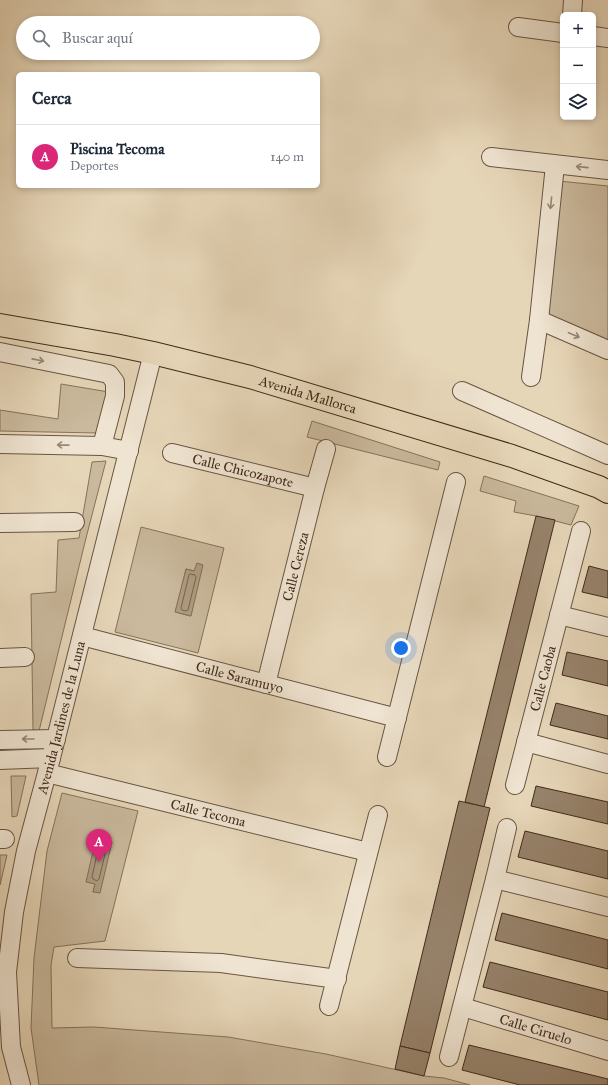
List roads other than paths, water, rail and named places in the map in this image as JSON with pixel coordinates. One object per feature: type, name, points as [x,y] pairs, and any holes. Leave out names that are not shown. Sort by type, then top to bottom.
[{"type":"main road","name":"Avenida Mallorca","points":[[0,325],[115,345],[250,377],[512,456],[605,487]]},
{"type":"street","points":[[572,12],[573,0]]},
{"type":"street","points":[[518,27],[560,33]]},
{"type":"street","points":[[596,36],[608,38]]},
{"type":"street","points":[[491,157],[608,170]]},
{"type":"street","points":[[531,377],[539,320],[555,165]]},
{"type":"street","points":[[539,320],[608,350]]},
{"type":"street","points":[[0,352],[109,374],[115,382],[115,396],[102,446]]},
{"type":"street","name":"Avenida Jardines de la Luna","points":[[21,1085],[11,1047],[7,972],[14,912],[26,851],[130,451],[153,353]]},
{"type":"street","points":[[462,391],[608,454]]},
{"type":"street","points":[[0,444],[102,446],[130,451]]},
{"type":"street","name":"Calle Cereza","points":[[266,684],[326,449]]},
{"type":"street","name":"Calle Chicozapote","points":[[172,453],[315,488]]},
{"type":"street","points":[[387,757],[456,482]]},
{"type":"street","points":[[0,523],[75,522]]},
{"type":"street","name":"Calle Caoba","points":[[515,785],[581,532]]},
{"type":"street","points":[[559,615],[608,627]]},
{"type":"street","name":"Calle Saramuyo","points":[[82,636],[397,718]]},
{"type":"street","points":[[0,658],[25,657]]},
{"type":"street","points":[[0,740],[56,739]]},
{"type":"street","points":[[526,742],[608,764]]},
{"type":"street","name":"Calle Tecoma","points":[[0,760],[49,766],[368,852]]},
{"type":"street","points":[[330,1006],[378,815]]},
{"type":"street","points":[[449,1057],[496,879],[507,828]]},
{"type":"street","points":[[496,879],[608,907]]},
{"type":"street","points":[[77,958],[221,963],[337,979]]},
{"type":"street","name":"Calle Ciruelo","points":[[463,1007],[608,1051]]},
{"type":"water","points":[[197,563],[203,565],[191,616],[175,612],[186,569],[194,571]]},
{"type":"water","points":[[96,838],[112,842],[100,893],[93,892],[95,884],[86,882]]},
{"type":"place","name":"Piscina Tecoma","points":[[99,862]]}]
